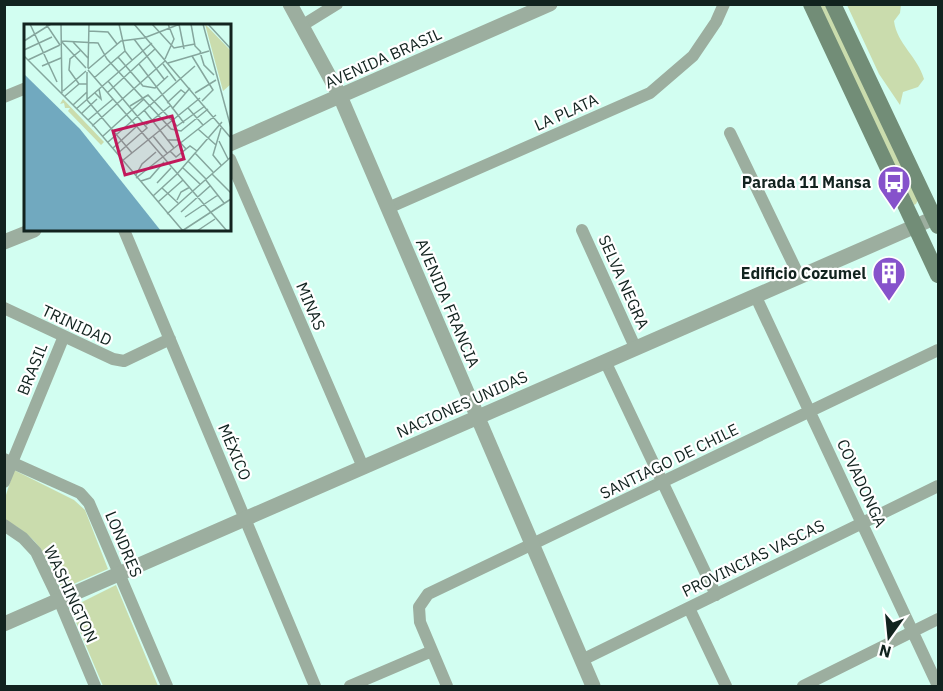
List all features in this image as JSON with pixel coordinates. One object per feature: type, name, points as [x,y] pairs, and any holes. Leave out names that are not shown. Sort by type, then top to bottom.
[{"type":"main road","points":[[811,4],[939,275]]},
{"type":"main road","points":[[833,4],[937,222]]},
{"type":"street","name":"AVENIDA FRANCIA","points":[[290,4],[340,96],[593,687]]},
{"type":"street","points":[[303,25],[337,4]]},
{"type":"street","name":"LA PLATA","points":[[388,208],[650,93],[693,56],[716,22],[724,4]]},
{"type":"street","name":"AVENIDA BRASIL","points":[[231,144],[543,6]]},
{"type":"street","points":[[4,97],[24,89]]},
{"type":"street","points":[[730,133],[799,276]]},
{"type":"street","name":"MINAS","points":[[231,161],[363,466]]},
{"type":"street","name":"NACIONES UNIDAS","points":[[4,624],[799,276],[915,227],[937,222]]},
{"type":"street","name":"SELVA NEGRA","points":[[582,230],[635,348]]},
{"type":"street","points":[[4,242],[32,231]]},
{"type":"street","name":"MÉXICO","points":[[124,231],[315,687]]},
{"type":"street","name":"COVADONGA","points":[[755,295],[939,686]]},
{"type":"street","name":"TRINIDAD","points":[[4,308],[113,359],[124,361],[170,339]]},
{"type":"street","name":"BRASIL","points":[[4,482],[8,460],[64,336]]},
{"type":"street","name":"SANTIAGO DE CHILE","points":[[432,651],[420,622],[419,607],[428,594],[939,350]]},
{"type":"street","points":[[605,361],[716,595]]},
{"type":"street","name":"LONDRES","points":[[8,460],[80,493],[89,503],[167,687]]},
{"type":"street","name":"PROVINCIAS VASCAS","points":[[582,660],[939,486]]},
{"type":"street","name":"WASHINGTON","points":[[4,525],[23,538],[36,552],[59,600],[95,687]]},
{"type":"street","points":[[689,608],[726,687]]},
{"type":"street","points":[[803,687],[939,619]]},
{"type":"street","points":[[350,687],[432,651],[447,687]]},
{"type":"green space","points":[[817,5],[826,5],[918,200],[914,205]]},
{"type":"green space","points":[[847,5],[901,5],[900,13],[894,21],[896,29],[924,79],[918,87],[903,92],[900,105],[879,74]]},
{"type":"green space","points":[[14,470],[74,500],[85,510],[108,569],[62,589],[41,549],[26,534],[5,520],[5,498]]},
{"type":"green space","points":[[116,585],[158,686],[103,686],[70,608]]},
{"type":"place","name":"Parada 11 Mansa","points":[[894,211]]},
{"type":"place","name":"Edificio Cozumel","points":[[889,302]]}]
